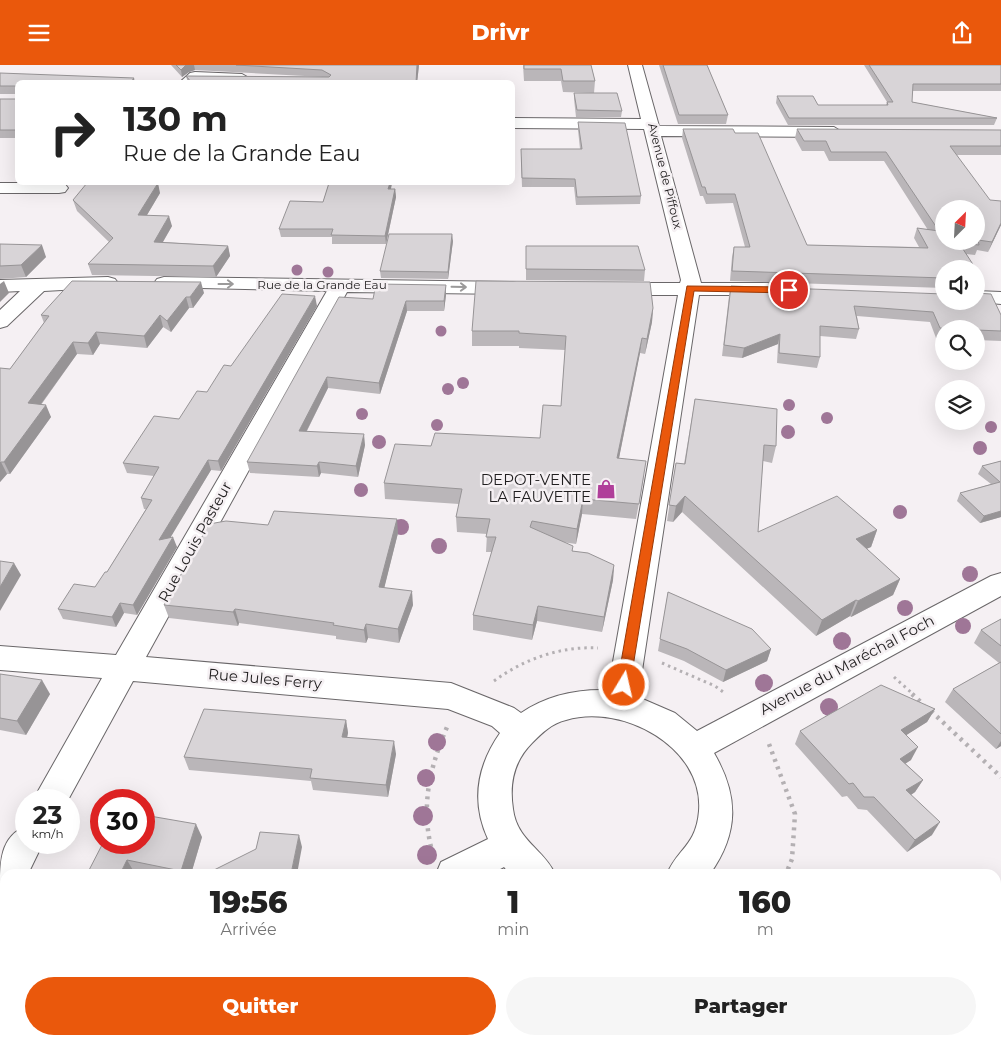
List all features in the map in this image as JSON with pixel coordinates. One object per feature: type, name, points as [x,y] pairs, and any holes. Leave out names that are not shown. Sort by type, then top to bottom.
[{"type":"street","name":"Avenue de Piffoux","points":[[621,705],[691,280],[635,65]]},
{"type":"street","points":[[194,74],[253,79]]},
{"type":"street","points":[[515,123],[851,132]]},
{"type":"street","points":[[0,187],[59,188]]},
{"type":"street","name":"Rue de la Grande Eau","points":[[0,286],[137,283],[528,288]]},
{"type":"street","points":[[0,322],[38,285]]},
{"type":"street","name":"Rue Louis Pasteur","points":[[56,789],[341,285]]},
{"type":"street","points":[[596,289],[789,290]]},
{"type":"street","name":"Avenue du Maréchal Foch","points":[[694,748],[1001,583]]},
{"type":"street","name":"Rue Jules Ferry","points":[[0,658],[125,667],[451,696],[502,717],[521,731]]},
{"type":"street","points":[[530,869],[510,846],[496,815],[494,784],[503,755],[521,731],[537,718],[556,709],[599,702],[621,705],[648,713],[673,727],[694,748],[711,776],[717,808],[710,840],[692,869]]},
{"type":"street","points":[[464,869],[510,846]]},
{"type":"street","points":[[11,869],[19,854]]},
{"type":"path","points":[[893,676],[1001,777]]},
{"type":"path","points":[[755,714],[778,763],[795,814],[792,859],[788,869]]},
{"type":"building","points":[[176,65],[186,65],[181,70]]},
{"type":"building","points":[[236,65],[417,65],[416,80],[189,80],[186,76],[329,77],[331,75],[322,70]]},
{"type":"building","points":[[524,65],[591,65],[595,81],[563,81],[561,69],[524,69]]},
{"type":"building","points":[[663,65],[707,65],[728,115],[679,115]]},
{"type":"building","points":[[869,65],[1001,65],[1001,84],[913,84],[912,102],[997,118],[789,118],[777,96],[813,96],[818,105],[888,105],[887,102],[893,102]]},
{"type":"building","points":[[0,73],[134,78],[132,80],[15,80],[15,86],[0,86]]},
{"type":"building","points":[[574,93],[617,93],[622,111],[577,110]]},
{"type":"building","points":[[0,99],[15,99],[15,130],[0,130]]},
{"type":"building","points":[[578,122],[625,123],[641,196],[577,197],[575,179],[522,178],[521,149],[582,149]]},
{"type":"building","points":[[683,129],[733,129],[735,133],[758,133],[807,245],[928,248],[917,228],[935,230],[935,250],[964,250],[970,260],[935,260],[935,278],[732,271],[734,247],[750,247],[735,194],[707,194],[705,187],[702,187]]},
{"type":"building","points":[[797,129],[1001,130],[1001,146],[950,146],[990,200],[1001,201],[1001,223],[992,242],[985,241],[985,200],[935,200],[935,225],[886,152],[831,152],[826,141],[804,141]]},
{"type":"building","points":[[85,185],[157,185],[138,215],[169,216],[154,242],[228,246],[213,266],[88,264],[113,238],[73,200]]},
{"type":"building","points":[[328,185],[389,185],[388,189],[395,189],[385,236],[331,235],[333,229],[279,229],[290,201],[323,202]]},
{"type":"building","points":[[389,234],[452,234],[448,272],[380,271]]},
{"type":"building","points":[[0,244],[42,245],[21,265],[0,266]]},
{"type":"building","points":[[526,246],[638,246],[645,270],[526,269]]},
{"type":"building","points":[[72,281],[201,282],[190,297],[186,297],[167,321],[160,315],[144,336],[96,332],[88,343],[73,342],[28,403],[46,405],[4,462],[0,463],[0,368],[10,369],[49,316],[41,315]]},
{"type":"building","points":[[476,281],[650,282],[653,308],[647,339],[642,338],[617,458],[646,461],[639,504],[583,499],[577,529],[532,521],[530,527],[573,546],[572,551],[588,553],[614,565],[604,617],[538,606],[533,625],[473,615],[496,537],[486,537],[490,519],[456,517],[462,489],[384,483],[395,444],[431,446],[435,433],[540,438],[543,405],[561,406],[566,336],[519,333],[519,331],[472,331]]},
{"type":"building","points":[[376,284],[446,285],[444,301],[406,301],[379,383],[327,377],[299,431],[364,434],[356,466],[319,462],[317,466],[247,462],[339,297],[373,299]]},
{"type":"building","points":[[731,286],[935,294],[935,310],[985,310],[985,294],[991,294],[1001,315],[1001,331],[985,330],[985,320],[936,320],[933,312],[854,306],[859,329],[820,326],[820,357],[779,353],[780,334],[744,348],[724,345]]},
{"type":"building","points":[[282,294],[315,296],[218,461],[208,460],[159,540],[173,537],[133,605],[120,603],[112,617],[58,609],[74,584],[95,587],[105,572],[107,572],[152,500],[141,498],[159,467],[123,463],[154,416],[179,419],[197,391],[207,392],[224,365],[231,366]]},
{"type":"building","points":[[695,399],[777,409],[776,446],[764,445],[758,532],[837,496],[877,530],[856,539],[900,579],[858,601],[856,600],[822,620],[685,496],[676,506],[669,505],[676,463],[685,464]]},
{"type":"building","points":[[1001,461],[1001,511],[984,516],[960,493],[1000,482],[982,466]]},
{"type":"building","points":[[274,511],[397,519],[379,587],[412,591],[398,629],[366,624],[364,630],[333,625],[334,623],[235,609],[233,612],[164,605],[209,524],[226,521],[268,525]]},
{"type":"building","points":[[0,561],[14,563],[0,587]]},
{"type":"building","points":[[668,592],[752,629],[771,649],[726,670],[687,649],[660,639]]},
{"type":"building","points":[[1001,619],[1001,646],[981,630]]},
{"type":"building","points":[[1001,662],[1001,734],[953,689]]},
{"type":"building","points":[[0,674],[42,680],[17,721],[0,718]]},
{"type":"building","points":[[881,685],[935,709],[901,730],[918,747],[900,759],[923,780],[906,790],[940,822],[915,840],[874,797],[864,797],[853,783],[849,784],[800,731]]},
{"type":"building","points":[[204,709],[346,720],[342,737],[394,741],[386,785],[310,778],[312,769],[184,757]]},
{"type":"building","points":[[155,817],[196,824],[182,869],[171,869],[127,860],[122,869],[90,869],[97,854],[155,854]]},
{"type":"building","points":[[260,832],[299,835],[292,869],[216,869],[256,849]]},
{"type":"place","name":"DEPOT-VENTE LA FAUVETTE","points":[[606,489]]},
{"type":"route","points":[[624,685],[690,288],[789,290]]}]
